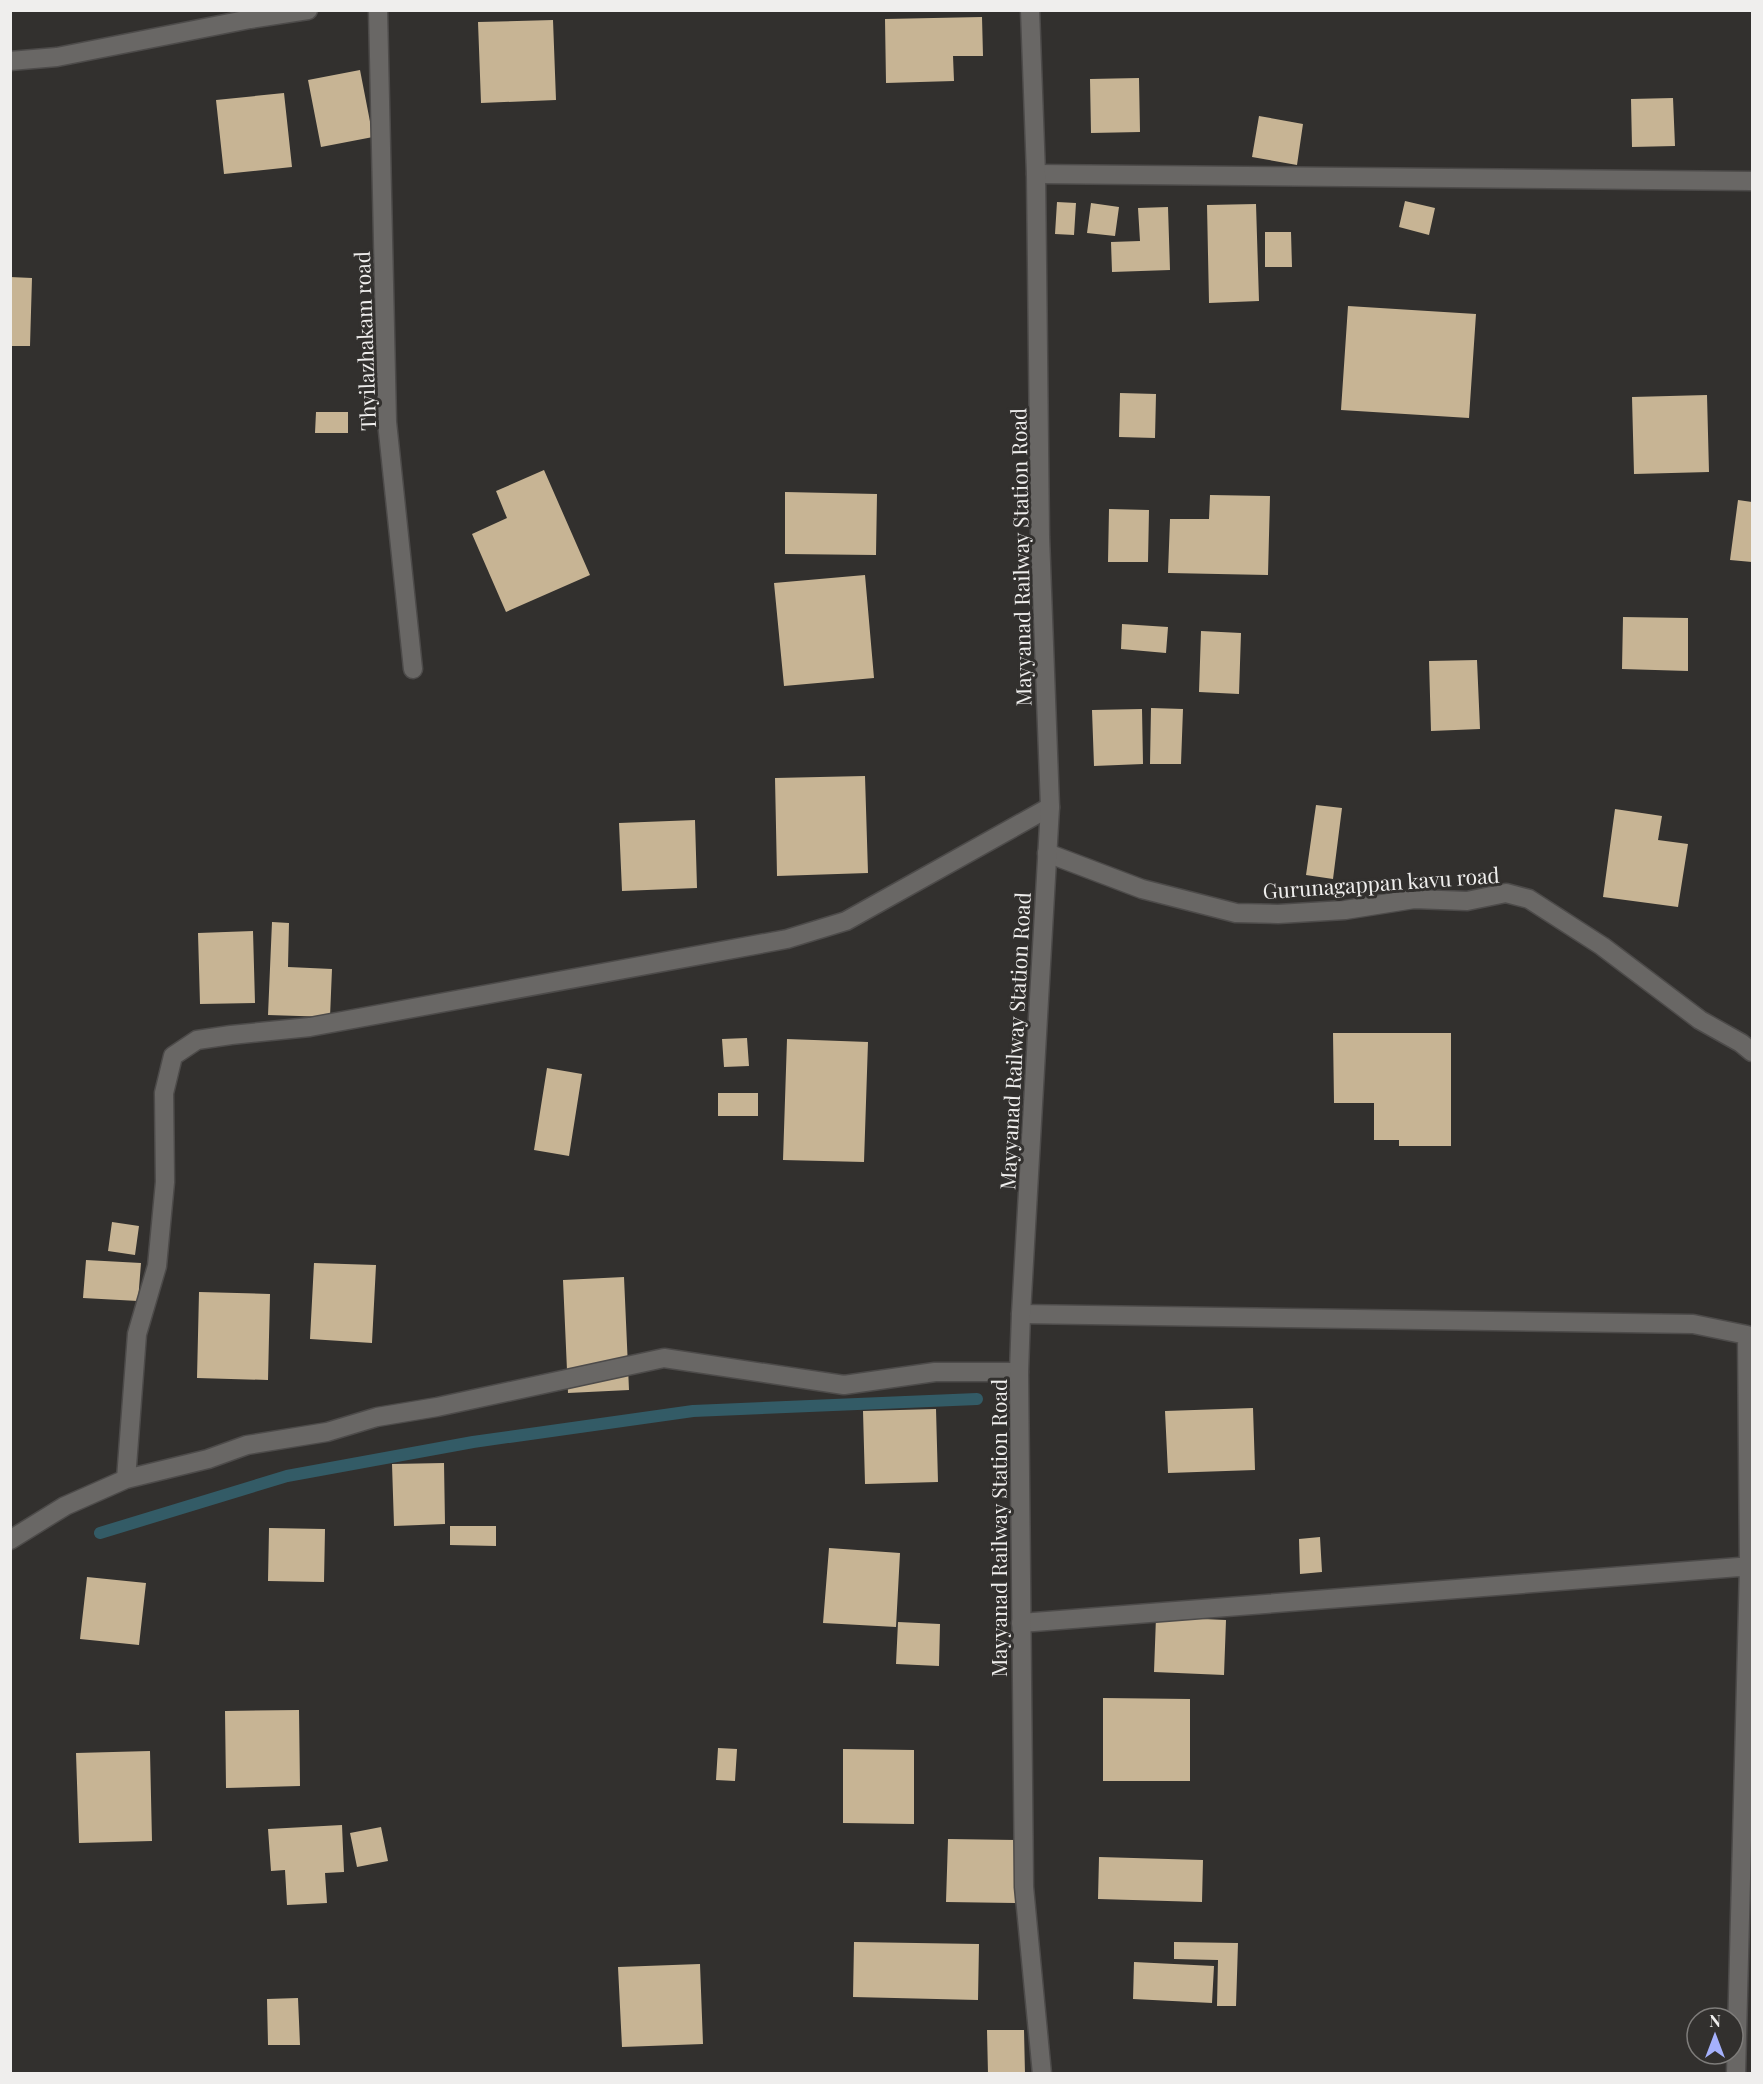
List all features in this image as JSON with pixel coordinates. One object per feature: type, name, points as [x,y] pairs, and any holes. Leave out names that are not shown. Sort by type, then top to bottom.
[{"type":"street","points":[[10,61],[57,57],[250,19],[308,10]]},
{"type":"street","name":"Thyilazhakam road","points":[[378,10],[387,422],[413,669]]},
{"type":"street","name":"Mayyanad Railway Station Road","points":[[1030,10],[1036,174],[1040,537],[1050,807],[1019,1372],[1024,1887],[1042,2073]]},
{"type":"street","points":[[1036,174],[1752,181]]},
{"type":"street","points":[[126,1479],[137,1334],[157,1266],[165,1182],[164,1093],[173,1056],[197,1040],[310,1027],[787,939],[846,921],[1050,807]]},
{"type":"street","name":"Gurunagappan kavu road","points":[[1047,853],[1142,889],[1236,913],[1278,914],[1345,910],[1414,898],[1467,900],[1506,893],[1529,898],[1602,946],[1700,1020],[1741,1042],[1752,1052]]},
{"type":"street","points":[[1021,1314],[1693,1324],[1747,1335],[1750,1339],[1751,1566],[1736,2073]]},
{"type":"street","points":[[10,1540],[65,1506],[126,1479],[208,1460],[247,1445],[327,1432],[377,1417],[437,1407],[664,1358],[844,1385],[935,1372],[1019,1372]]},
{"type":"street","points":[[1021,1623],[1751,1566]]},
{"type":"building","points":[[982,17],[983,56],[953,56],[954,81],[886,83],[885,19]]},
{"type":"building","points":[[553,20],[556,100],[481,103],[478,22]]},
{"type":"building","points":[[360,70],[373,137],[321,147],[308,80]]},
{"type":"building","points":[[1139,78],[1140,132],[1091,133],[1090,79]]},
{"type":"building","points":[[284,93],[292,167],[224,174],[216,100]]},
{"type":"building","points":[[1673,98],[1675,146],[1632,147],[1631,99]]},
{"type":"building","points":[[1259,116],[1303,124],[1297,165],[1252,157]]},
{"type":"building","points":[[1405,201],[1435,208],[1429,235],[1399,227]]},
{"type":"building","points":[[1057,202],[1076,203],[1074,235],[1055,234]]},
{"type":"building","points":[[1091,203],[1119,207],[1115,236],[1087,233]]},
{"type":"building","points":[[1256,204],[1259,301],[1209,303],[1207,205]]},
{"type":"building","points":[[1168,207],[1170,270],[1112,272],[1111,242],[1140,241],[1138,208]]},
{"type":"building","points":[[1265,232],[1291,232],[1292,267],[1265,267]]},
{"type":"building","points":[[10,277],[32,278],[30,346],[10,346]]},
{"type":"building","points":[[1348,306],[1476,314],[1469,418],[1341,410]]},
{"type":"building","points":[[1120,393],[1156,394],[1155,438],[1119,437]]},
{"type":"building","points":[[1707,395],[1709,472],[1634,474],[1632,397]]},
{"type":"building","points":[[316,412],[348,412],[348,433],[315,433]]},
{"type":"building","points":[[544,470],[590,575],[506,612],[472,534],[507,518],[496,491]]},
{"type":"building","points":[[785,492],[877,494],[876,555],[785,554]]},
{"type":"building","points":[[1210,495],[1270,496],[1268,575],[1168,573],[1170,519],[1209,519]]},
{"type":"building","points":[[1738,500],[1752,502],[1752,562],[1730,560]]},
{"type":"building","points":[[1109,509],[1149,510],[1148,562],[1108,562]]},
{"type":"building","points":[[865,575],[874,678],[784,686],[774,583]]},
{"type":"building","points":[[1623,617],[1688,618],[1688,671],[1622,669]]},
{"type":"building","points":[[1122,624],[1168,627],[1166,653],[1121,649]]},
{"type":"building","points":[[1201,631],[1241,633],[1239,694],[1199,692]]},
{"type":"building","points":[[1477,660],[1480,729],[1431,731],[1429,661]]},
{"type":"building","points":[[1151,708],[1183,709],[1181,764],[1150,764]]},
{"type":"building","points":[[1142,709],[1143,764],[1094,766],[1092,710]]},
{"type":"building","points":[[865,776],[868,873],[777,876],[775,778]]},
{"type":"building","points":[[1316,805],[1342,808],[1333,879],[1306,875]]},
{"type":"building","points":[[1615,809],[1662,816],[1658,840],[1688,844],[1678,907],[1603,897]]},
{"type":"building","points":[[695,820],[697,888],[622,891],[619,823]]},
{"type":"building","points":[[272,922],[289,923],[288,967],[332,969],[330,1017],[268,1015]]},
{"type":"building","points":[[253,931],[255,1003],[200,1004],[198,933]]},
{"type":"building","points":[[1333,1033],[1451,1033],[1451,1146],[1399,1146],[1399,1140],[1374,1140],[1374,1103],[1334,1103]]},
{"type":"building","points":[[747,1038],[749,1066],[724,1067],[722,1039]]},
{"type":"building","points":[[787,1039],[868,1042],[864,1162],[783,1160]]},
{"type":"building","points":[[547,1068],[582,1074],[569,1156],[534,1150]]},
{"type":"building","points":[[718,1093],[758,1093],[758,1116],[718,1116]]},
{"type":"building","points":[[112,1222],[139,1226],[135,1255],[108,1251]]},
{"type":"building","points":[[86,1260],[141,1263],[138,1301],[83,1298]]},
{"type":"building","points":[[314,1263],[376,1265],[372,1343],[310,1339]]},
{"type":"building","points":[[624,1277],[629,1390],[568,1393],[563,1280]]},
{"type":"building","points":[[199,1292],[270,1294],[268,1380],[197,1378]]},
{"type":"building","points":[[1253,1408],[1255,1470],[1168,1473],[1165,1411]]},
{"type":"building","points":[[936,1409],[938,1482],[865,1484],[863,1411]]},
{"type":"building","points":[[444,1463],[445,1524],[394,1526],[392,1464]]},
{"type":"building","points":[[450,1526],[496,1526],[496,1546],[450,1545]]},
{"type":"building","points":[[269,1528],[325,1529],[324,1582],[268,1581]]},
{"type":"building","points":[[1320,1537],[1322,1572],[1300,1574],[1299,1539]]},
{"type":"building","points":[[829,1548],[900,1553],[896,1627],[823,1623]]},
{"type":"building","points":[[87,1577],[146,1583],[139,1645],[80,1639]]},
{"type":"building","points":[[1156,1617],[1226,1620],[1224,1675],[1154,1672]]},
{"type":"building","points":[[898,1622],[940,1624],[939,1666],[896,1664]]},
{"type":"building","points":[[1103,1698],[1190,1699],[1190,1781],[1103,1781]]},
{"type":"building","points":[[299,1710],[300,1786],[226,1788],[225,1711]]},
{"type":"building","points":[[718,1748],[737,1749],[735,1781],[716,1780]]},
{"type":"building","points":[[843,1749],[914,1750],[914,1824],[843,1823]]},
{"type":"building","points":[[150,1751],[152,1841],[79,1843],[76,1753]]},
{"type":"building","points":[[342,1825],[344,1872],[325,1873],[327,1903],[287,1905],[285,1870],[271,1871],[268,1829]]},
{"type":"building","points":[[381,1827],[388,1861],[357,1867],[350,1833]]},
{"type":"building","points":[[948,1839],[1016,1840],[1015,1903],[946,1902]]},
{"type":"building","points":[[1099,1857],[1203,1860],[1202,1902],[1098,1899]]},
{"type":"building","points":[[854,1942],[979,1944],[978,2000],[853,1997]]},
{"type":"building","points":[[1174,1942],[1238,1943],[1236,2006],[1217,2006],[1218,1960],[1174,1959]]},
{"type":"building","points":[[1134,1962],[1214,1966],[1212,2003],[1133,1999]]},
{"type":"building","points":[[700,1964],[703,2044],[622,2047],[618,1967]]},
{"type":"building","points":[[298,1998],[300,2045],[268,2045],[267,1999]]},
{"type":"building","points":[[987,2030],[1024,2030],[1025,2074],[988,2074]]},
{"type":"waterway","points":[[100,1533],[287,1476],[473,1442],[693,1411],[977,1399]]}]
